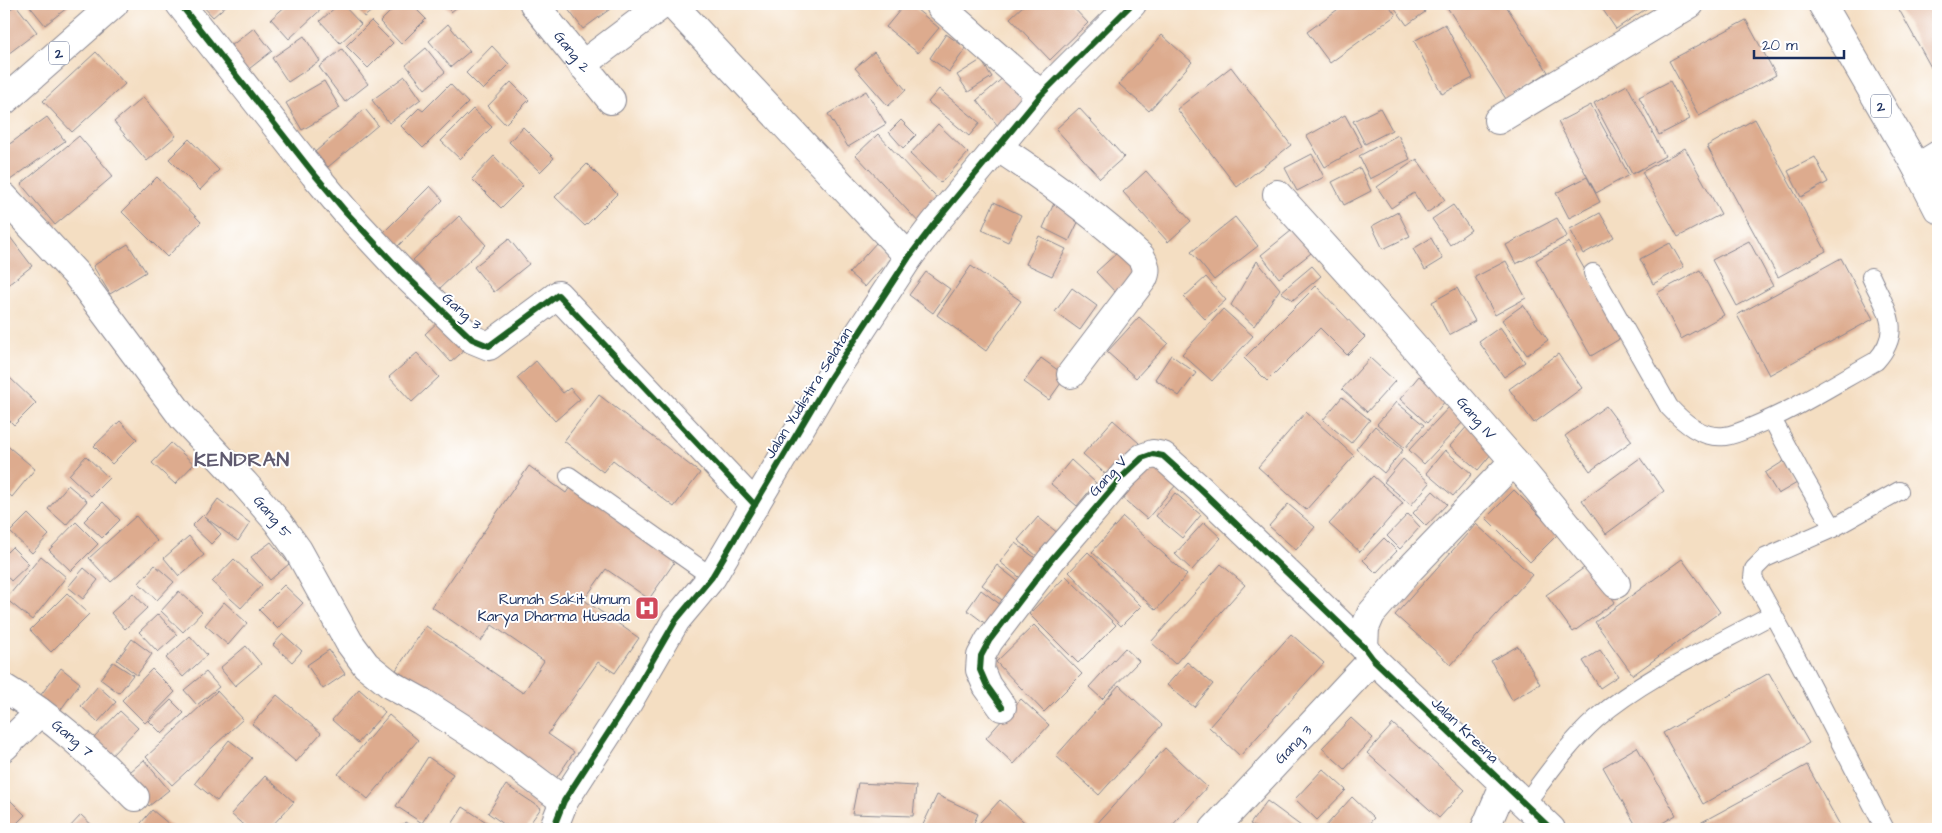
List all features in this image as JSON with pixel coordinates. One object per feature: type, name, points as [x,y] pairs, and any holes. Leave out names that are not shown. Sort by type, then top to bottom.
[{"type":"main road","name":"2","points":[[4,101],[113,4]]},
{"type":"main road","name":"Gang 3","points":[[180,4],[346,212],[401,271],[472,339],[489,346],[558,294],[755,505]]},
{"type":"main road","name":"Gang 2","points":[[534,4],[611,100]]},
{"type":"main road","points":[[582,65],[664,4]]},
{"type":"main road","points":[[672,4],[909,257]]},
{"type":"main road","name":"Jalan Yudistira Selatan","points":[[553,829],[564,801],[629,700],[676,620],[712,577],[828,381],[909,257],[1041,95],[1132,4]]},
{"type":"main road","points":[[1498,120],[1690,4]]},
{"type":"main road","name":"2","points":[[1822,4],[1928,162],[1938,208]]},
{"type":"main road","points":[[941,7],[1041,95]]},
{"type":"main road","points":[[999,148],[1044,177],[1092,215],[1142,257],[1146,266],[1143,280],[1071,374]]},
{"type":"main road","name":"Gang IV","points":[[1277,194],[1514,461],[1616,584]]},
{"type":"main road","name":"Gang 5","points":[[4,197],[76,274],[183,418],[244,483],[277,522],[298,550],[349,642],[366,665],[391,684],[489,745],[564,801]]},
{"type":"main road","name":"Gang V","points":[[1002,707],[987,686],[980,670],[981,656],[989,641],[1051,560],[1122,476],[1142,458],[1153,454],[1163,456],[1184,474],[1368,653]]},
{"type":"main road","points":[[1368,653],[1365,628],[1371,614],[1409,570],[1514,461]]},
{"type":"main road","name":"Gang 3","points":[[1214,829],[1368,653]]},
{"type":"main road","name":"Jalan Kresna","points":[[1368,653],[1551,829]]},
{"type":"main road","name":"Gang 7","points":[[4,688],[40,712],[79,742],[135,797]]},
{"type":"main road","points":[[4,747],[40,712]]},
{"type":"main road","points":[[1485,829],[1504,785]]},
{"type":"lane","points":[[1593,273],[1669,407],[1682,420],[1695,429],[1711,435],[1724,436],[1772,419],[1876,361],[1884,353],[1890,341],[1891,319],[1871,278]]},
{"type":"lane","points":[[1772,419],[1833,528]]},
{"type":"lane","points":[[569,476],[712,577]]},
{"type":"lane","points":[[1885,829],[1753,578],[1754,569],[1765,558],[1833,528],[1899,491]]},
{"type":"lane","points":[[1525,804],[1566,751],[1595,720],[1627,694],[1773,614]]},
{"type":"building","points":[[28,4],[72,4],[45,25]]},
{"type":"building","points":[[201,4],[228,4],[213,17]]},
{"type":"building","points":[[288,4],[327,4],[289,39],[271,19]]},
{"type":"building","points":[[339,4],[342,4],[361,24],[340,43],[320,21]]},
{"type":"building","points":[[355,4],[381,4],[364,17]]},
{"type":"building","points":[[398,4],[411,4],[426,19],[401,44],[380,22]]},
{"type":"building","points":[[444,4],[461,4],[451,12]]},
{"type":"building","points":[[564,4],[606,4],[610,9],[583,29]]},
{"type":"building","points":[[905,4],[910,4],[939,28],[918,53],[886,27]]},
{"type":"building","points":[[1025,4],[1070,4],[1088,23],[1050,60],[1010,18]]},
{"type":"building","points":[[1345,4],[1388,4],[1396,15],[1330,63],[1307,32]]},
{"type":"building","points":[[1392,4],[1420,4],[1425,12],[1407,25]]},
{"type":"building","points":[[1445,4],[1505,4],[1548,72],[1506,99]]},
{"type":"building","points":[[1599,4],[1653,4],[1616,29]]},
{"type":"building","points":[[1896,4],[1938,4],[1938,80]]},
{"type":"building","points":[[16,5],[37,32],[4,57],[4,14]]},
{"type":"building","points":[[1746,20],[1776,75],[1699,116],[1669,61]]},
{"type":"building","points":[[371,21],[393,43],[368,68],[346,46]]},
{"type":"building","points":[[448,24],[470,51],[451,67],[429,41]]},
{"type":"building","points":[[1445,24],[1473,78],[1442,94],[1414,41]]},
{"type":"building","points":[[254,28],[272,51],[245,72],[227,49]]},
{"type":"building","points":[[946,34],[966,48],[949,72],[930,58]]},
{"type":"building","points":[[1162,35],[1192,62],[1149,111],[1119,84]]},
{"type":"building","points":[[304,36],[320,61],[288,82],[272,58]]},
{"type":"building","points":[[492,46],[509,64],[483,90],[466,73]]},
{"type":"building","points":[[426,48],[445,72],[425,89],[406,65]]},
{"type":"building","points":[[342,49],[368,84],[345,102],[319,67]]},
{"type":"building","points":[[96,52],[125,84],[72,132],[43,101]]},
{"type":"building","points":[[874,52],[906,90],[888,106],[855,68]]},
{"type":"building","points":[[981,60],[992,77],[968,92],[957,75]]},
{"type":"building","points":[[1231,67],[1291,145],[1237,187],[1177,109]]},
{"type":"building","points":[[405,76],[421,99],[389,123],[372,100]]},
{"type":"building","points":[[1004,77],[1025,102],[998,126],[977,100]]},
{"type":"building","points":[[324,81],[340,108],[302,130],[286,103]]},
{"type":"building","points":[[1670,81],[1690,119],[1659,135],[1639,97]]},
{"type":"building","points":[[511,82],[529,100],[505,124],[488,106]]},
{"type":"building","points":[[450,84],[468,103],[423,148],[401,126],[419,108],[423,111]]},
{"type":"building","points":[[1627,85],[1665,156],[1632,174],[1594,103]]},
{"type":"building","points":[[939,89],[980,123],[969,136],[928,102]]},
{"type":"building","points":[[866,91],[886,124],[848,147],[828,114]]},
{"type":"building","points":[[143,97],[176,136],[147,161],[114,122]]},
{"type":"building","points":[[1591,105],[1629,175],[1596,193],[1558,122]]},
{"type":"building","points":[[1079,108],[1124,157],[1100,178],[1056,129]]},
{"type":"building","points":[[1380,108],[1392,130],[1365,144],[1353,121]]},
{"type":"building","points":[[365,109],[378,125],[328,167],[315,152]]},
{"type":"building","points":[[473,109],[492,127],[460,159],[441,141]]},
{"type":"building","points":[[1345,115],[1362,146],[1325,167],[1307,136]]},
{"type":"building","points":[[47,117],[65,141],[6,183],[4,179],[4,148]]},
{"type":"building","points":[[1755,119],[1826,251],[1778,277],[1707,146]]},
{"type":"building","points":[[901,120],[916,135],[903,148],[889,132]]},
{"type":"building","points":[[938,124],[968,153],[941,183],[910,154]]},
{"type":"building","points":[[523,127],[554,158],[540,172],[509,142]]},
{"type":"building","points":[[878,134],[944,206],[922,226],[856,155]]},
{"type":"building","points":[[1398,135],[1410,159],[1370,179],[1359,156]]},
{"type":"building","points":[[79,136],[113,176],[55,225],[21,184]]},
{"type":"building","points":[[189,139],[219,170],[200,190],[169,159]]},
{"type":"building","points":[[1685,148],[1721,214],[1678,237],[1642,172]]},
{"type":"building","points":[[1312,154],[1324,177],[1297,191],[1285,168]]},
{"type":"building","points":[[494,156],[523,186],[501,208],[472,179]]},
{"type":"building","points":[[1815,157],[1828,182],[1801,197],[1788,171]]},
{"type":"building","points":[[1417,159],[1445,200],[1427,213],[1414,193],[1391,208],[1377,187]]},
{"type":"building","points":[[587,164],[617,194],[585,226],[555,197]]},
{"type":"building","points":[[1360,168],[1371,191],[1344,205],[1332,182]]},
{"type":"building","points":[[1146,171],[1191,221],[1168,242],[1123,192]]},
{"type":"building","points":[[157,177],[201,222],[167,257],[122,212]]},
{"type":"building","points":[[1587,177],[1600,202],[1569,218],[1556,193]]},
{"type":"building","points":[[430,186],[443,200],[397,247],[383,233]]},
{"type":"building","points":[[1055,201],[1082,214],[1069,241],[1043,228]]},
{"type":"building","points":[[994,202],[1021,215],[1008,242],[982,230]]},
{"type":"building","points":[[1453,205],[1471,230],[1450,245],[1432,219]]},
{"type":"building","points":[[1398,212],[1410,236],[1383,249],[1372,226]]},
{"type":"building","points":[[1600,213],[1614,237],[1583,254],[1570,229]]},
{"type":"building","points":[[459,216],[486,245],[439,289],[413,260]]},
{"type":"building","points":[[1235,217],[1258,246],[1214,280],[1191,252]]},
{"type":"building","points":[[1557,218],[1567,236],[1516,264],[1506,245]]},
{"type":"building","points":[[1296,227],[1315,250],[1279,278],[1261,255]]},
{"type":"building","points":[[4,229],[32,266],[4,288]]},
{"type":"building","points":[[1039,236],[1066,249],[1052,276],[1026,264]]},
{"type":"building","points":[[1431,238],[1443,259],[1425,270],[1413,249]]},
{"type":"building","points":[[509,239],[529,264],[494,292],[474,267]]},
{"type":"building","points":[[1749,241],[1773,286],[1737,306],[1712,260]]},
{"type":"building","points":[[877,242],[892,256],[865,287],[849,273]]},
{"type":"building","points":[[1569,242],[1623,337],[1591,356],[1536,260]]},
{"type":"building","points":[[1670,243],[1684,267],[1653,284],[1640,259]]},
{"type":"building","points":[[128,244],[146,272],[110,294],[93,266]]},
{"type":"building","points":[[1118,252],[1138,275],[1117,294],[1096,272]]},
{"type":"building","points":[[1841,258],[1873,319],[1769,375],[1737,315]]},
{"type":"building","points":[[1257,261],[1280,289],[1254,326],[1231,305]]},
{"type":"building","points":[[1506,261],[1526,298],[1495,315],[1475,277]]},
{"type":"building","points":[[971,266],[1021,301],[986,351],[937,315]]},
{"type":"building","points":[[1312,266],[1321,276],[1293,300],[1281,292]]},
{"type":"building","points":[[1700,270],[1724,315],[1681,339],[1657,293]]},
{"type":"building","points":[[926,272],[950,289],[933,313],[909,295]]},
{"type":"building","points":[[1206,277],[1226,300],[1205,319],[1184,297]]},
{"type":"building","points":[[1316,286],[1365,337],[1347,355],[1320,328],[1267,381],[1244,358]]},
{"type":"building","points":[[1072,288],[1097,306],[1080,330],[1055,312]]},
{"type":"building","points":[[1457,288],[1475,321],[1449,335],[1432,302]]},
{"type":"building","points":[[1523,305],[1548,340],[1527,355],[1502,320]]},
{"type":"building","points":[[1223,309],[1253,336],[1212,381],[1182,354]]},
{"type":"building","points":[[1139,317],[1168,343],[1136,378],[1107,352]]},
{"type":"building","points":[[441,319],[467,348],[451,362],[425,334]]},
{"type":"building","points":[[1500,327],[1525,362],[1504,377],[1479,342]]},
{"type":"building","points":[[417,353],[439,377],[412,402],[389,377]]},
{"type":"building","points":[[1558,354],[1582,388],[1534,423],[1509,389]]},
{"type":"building","points":[[1171,355],[1196,373],[1179,396],[1155,379]]},
{"type":"building","points":[[1041,358],[1066,376],[1049,400],[1024,382]]},
{"type":"building","points":[[1370,358],[1395,381],[1367,412],[1342,389]]},
{"type":"building","points":[[536,361],[563,393],[570,388],[580,399],[555,421],[517,378]]},
{"type":"building","points":[[8,376],[36,403],[14,425],[4,415],[4,380]]},
{"type":"building","points":[[1419,376],[1446,400],[1427,423],[1400,399]]},
{"type":"building","points":[[599,395],[700,473],[674,507],[613,460],[603,472],[564,441]]},
{"type":"building","points":[[1342,397],[1370,420],[1351,443],[1323,420]]},
{"type":"building","points":[[1396,402],[1424,425],[1405,448],[1377,424]]},
{"type":"building","points":[[1606,406],[1632,441],[1590,471],[1565,436]]},
{"type":"building","points":[[1449,407],[1464,421],[1424,464],[1409,450]]},
{"type":"building","points":[[1306,412],[1354,456],[1306,510],[1258,467]]},
{"type":"building","points":[[1113,420],[1139,443],[1110,478],[1083,454]]},
{"type":"building","points":[[120,421],[137,439],[112,464],[94,446]]},
{"type":"building","points":[[1469,424],[1497,447],[1478,470],[1450,446]]},
{"type":"building","points":[[1375,426],[1403,450],[1384,473],[1356,449]]},
{"type":"building","points":[[4,443],[35,469],[12,497],[4,490]]},
{"type":"building","points":[[171,443],[194,464],[175,484],[152,463]]},
{"type":"building","points":[[1445,450],[1472,474],[1453,496],[1426,473]]},
{"type":"building","points":[[86,456],[109,478],[91,496],[69,475]]},
{"type":"building","points":[[1640,458],[1664,491],[1606,534],[1582,500]]},
{"type":"building","points":[[1403,459],[1430,483],[1411,505],[1384,482]]},
{"type":"building","points":[[1071,460],[1096,483],[1077,506],[1051,484]]},
{"type":"building","points":[[1784,461],[1797,483],[1778,494],[1765,473]]},
{"type":"building","points":[[1149,462],[1176,485],[1147,519],[1120,496]]},
{"type":"building","points":[[529,466],[566,493],[572,484],[678,557],[649,599],[606,569],[584,600],[639,638],[615,673],[598,662],[548,734],[574,752],[555,780],[396,670],[426,626],[523,693],[544,661],[492,625],[481,641],[432,607]]},
{"type":"building","points":[[1373,476],[1403,503],[1360,552],[1329,524]]},
{"type":"building","points":[[68,485],[87,501],[66,525],[48,509]]},
{"type":"building","points":[[1514,490],[1558,534],[1530,562],[1486,518]]},
{"type":"building","points":[[1433,491],[1447,504],[1426,526],[1413,513]]},
{"type":"building","points":[[1175,493],[1201,515],[1182,538],[1156,516]]},
{"type":"building","points":[[218,499],[250,523],[238,541],[206,518],[221,534],[211,544],[192,526],[203,515],[205,517]]},
{"type":"building","points":[[103,502],[120,520],[102,538],[84,521]]},
{"type":"building","points":[[1288,504],[1315,527],[1296,550],[1269,526]]},
{"type":"building","points":[[28,514],[49,535],[32,553],[10,532]]},
{"type":"building","points":[[1408,514],[1420,527],[1400,549],[1387,536]]},
{"type":"building","points":[[136,516],[157,541],[111,582],[89,558]]},
{"type":"building","points":[[1038,517],[1064,538],[1044,562],[1018,540]]},
{"type":"building","points":[[1123,517],[1187,575],[1156,610],[1092,552]]},
{"type":"building","points":[[76,522],[98,544],[71,571],[49,550]]},
{"type":"building","points":[[1204,522],[1221,538],[1192,570],[1175,554]]},
{"type":"building","points":[[1476,524],[1532,575],[1451,665],[1395,615]]},
{"type":"building","points":[[189,536],[204,555],[179,576],[164,558]]},
{"type":"building","points":[[1384,538],[1397,551],[1376,573],[1363,560]]},
{"type":"building","points":[[271,542],[289,564],[270,580],[251,557]]},
{"type":"building","points":[[1015,543],[1038,560],[1023,580],[1000,562]]},
{"type":"building","points":[[12,547],[29,564],[11,581],[4,573],[4,555]]},
{"type":"building","points":[[1088,552],[1141,606],[1121,626],[1069,572]]},
{"type":"building","points":[[41,556],[66,577],[32,620],[6,599]]},
{"type":"building","points":[[234,559],[262,585],[241,608],[212,582]]},
{"type":"building","points":[[1682,559],[1720,612],[1633,675],[1595,622]]},
{"type":"building","points":[[1221,564],[1245,585],[1175,664],[1151,642]]},
{"type":"building","points":[[155,565],[174,582],[157,600],[139,583]]},
{"type":"building","points":[[997,565],[1020,583],[1006,603],[982,585]]},
{"type":"building","points":[[1588,565],[1615,602],[1573,632],[1546,595]]},
{"type":"building","points":[[84,568],[98,580],[83,599],[68,587]]},
{"type":"building","points":[[1066,576],[1116,625],[1078,663],[1029,614]]},
{"type":"building","points":[[284,585],[303,603],[278,629],[259,610]]},
{"type":"building","points":[[981,590],[1005,608],[990,627],[967,610]]},
{"type":"building","points":[[179,591],[202,612],[183,632],[161,611]]},
{"type":"building","points":[[67,593],[89,614],[51,652],[30,630]]},
{"type":"building","points":[[133,593],[147,608],[125,629],[111,613]]},
{"type":"building","points":[[224,602],[247,623],[228,645],[205,625]]},
{"type":"building","points":[[158,614],[177,635],[158,652],[139,632]]},
{"type":"building","points":[[1034,625],[1082,674],[1044,712],[996,662]]},
{"type":"building","points":[[283,634],[302,651],[292,662],[273,645]]},
{"type":"building","points":[[1291,634],[1324,663],[1240,756],[1209,727]]},
{"type":"building","points":[[190,636],[207,655],[183,677],[166,658]]},
{"type":"building","points":[[132,639],[152,654],[137,675],[117,660]]},
{"type":"building","points":[[246,646],[261,664],[235,686],[220,668]]},
{"type":"building","points":[[1518,646],[1540,684],[1512,700],[1491,661]]},
{"type":"building","points":[[1125,648],[1139,661],[1102,699],[1089,687]]},
{"type":"building","points":[[329,650],[345,674],[323,689],[307,665]]},
{"type":"building","points":[[1600,650],[1618,676],[1600,688],[1583,661]]},
{"type":"building","points":[[113,662],[133,675],[119,693],[100,679]]},
{"type":"building","points":[[1187,662],[1213,684],[1194,707],[1167,685]]},
{"type":"building","points":[[61,668],[80,683],[54,719],[34,704]]},
{"type":"building","points":[[152,669],[175,692],[145,723],[122,700]]},
{"type":"building","points":[[206,672],[219,687],[197,705],[184,690]]},
{"type":"building","points":[[1769,673],[1809,743],[1703,804],[1663,733]]},
{"type":"building","points":[[1119,685],[1162,725],[1099,795],[1056,756]]},
{"type":"building","points":[[98,686],[116,702],[98,722],[81,706]]},
{"type":"building","points":[[359,689],[385,712],[358,743],[332,720]]},
{"type":"building","points":[[217,691],[243,719],[172,785],[146,757]]},
{"type":"building","points":[[277,695],[321,733],[296,762],[252,724]]},
{"type":"building","points":[[1021,699],[1049,725],[1014,764],[986,738]]},
{"type":"building","points":[[171,700],[184,713],[162,734],[149,721]]},
{"type":"building","points":[[120,711],[138,728],[108,759],[90,742]]},
{"type":"building","points":[[389,715],[418,740],[368,799],[338,774]]},
{"type":"building","points":[[1351,718],[1373,738],[1345,769],[1322,748]]},
{"type":"building","points":[[1393,724],[1465,790],[1439,818],[1367,753]]},
{"type":"building","points":[[229,740],[252,758],[217,801],[195,783]]},
{"type":"building","points":[[1637,747],[1676,815],[1652,829],[1638,829],[1603,767]]},
{"type":"building","points":[[1165,748],[1207,787],[1169,829],[1098,829],[1095,826]]},
{"type":"building","points":[[428,757],[453,774],[422,823],[396,806]]},
{"type":"building","points":[[144,760],[169,790],[149,806],[124,777]]},
{"type":"building","points":[[1807,765],[1842,829],[1689,829]]},
{"type":"building","points":[[1323,769],[1346,790],[1317,820],[1295,799]]},
{"type":"building","points":[[265,776],[294,802],[269,829],[248,829],[231,814]]},
{"type":"building","points":[[858,783],[916,786],[913,816],[852,814]]},
{"type":"building","points":[[506,785],[541,808],[526,829],[511,829],[488,813]]},
{"type":"building","points":[[4,794],[25,815],[11,829],[4,829]]},
{"type":"building","points":[[937,795],[978,814],[971,829],[921,829]]},
{"type":"building","points":[[1352,797],[1374,818],[1364,829],[1325,829],[1324,828]]},
{"type":"building","points":[[1000,800],[1032,829],[974,829]]},
{"type":"building","points":[[1267,801],[1305,829],[1258,829],[1250,824]]},
{"type":"building","points":[[463,807],[491,825],[489,829],[449,829]]},
{"type":"building","points":[[152,810],[175,829],[136,829]]},
{"type":"building","points":[[81,815],[96,829],[68,829]]},
{"type":"building","points":[[405,822],[416,829],[400,829]]},
{"type":"cycle path","points":[[180,4],[346,212],[401,271],[472,339],[489,346],[558,295],[755,505]]},
{"type":"cycle path","points":[[553,829],[564,801],[629,701],[676,620],[712,577],[828,381],[909,257],[1041,95],[1132,4]]},
{"type":"cycle path","points":[[1002,707],[987,686],[980,670],[981,656],[989,641],[1051,560],[1123,476],[1142,458],[1153,454],[1163,456],[1201,490],[1364,647],[1373,659],[1551,829]]},
{"type":"place","name":"Rumah Sakit Umum Karya Dharma Husada","points":[[647,608]]},
{"type":"district","name":"KENDRAN","points":[[242,459]]}]
